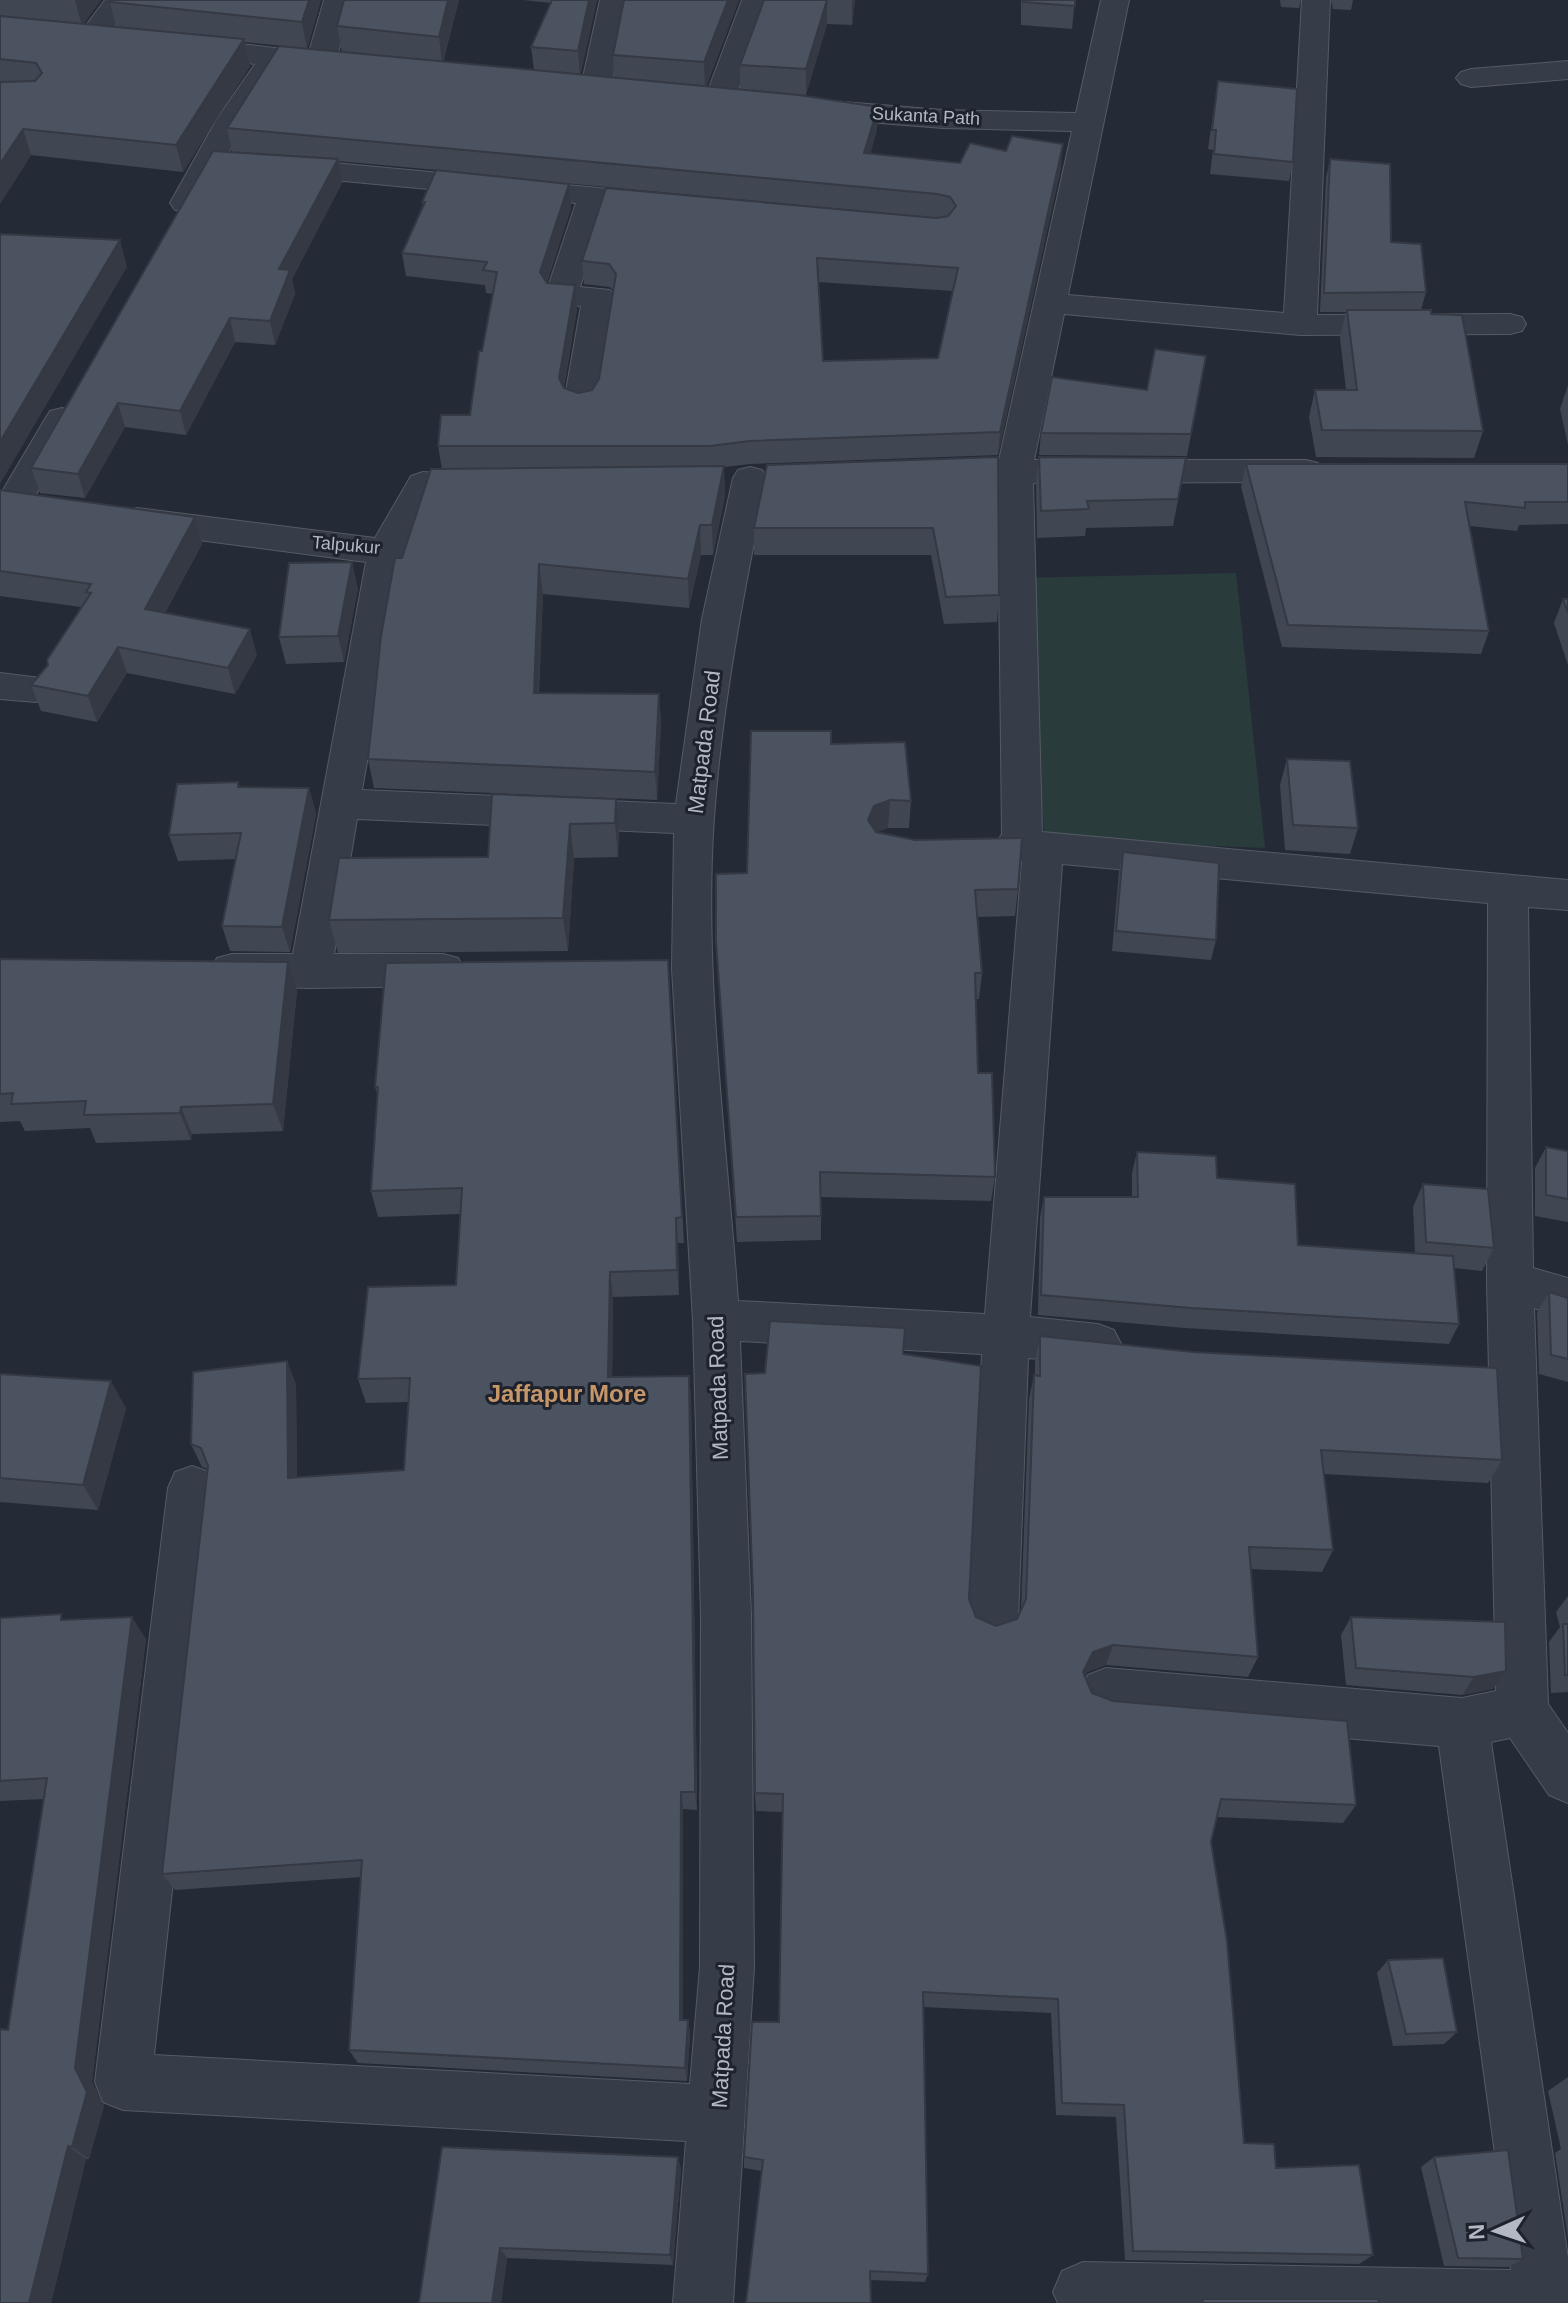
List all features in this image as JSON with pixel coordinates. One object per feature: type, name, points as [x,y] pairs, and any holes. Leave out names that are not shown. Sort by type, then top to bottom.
[{"type":"street","points":[[119,0],[76,39],[121,42]]},
{"type":"street","points":[[321,63],[338,0]]},
{"type":"street","points":[[614,0],[581,90],[626,93]]},
{"type":"street","points":[[719,101],[756,0]]},
{"type":"street","points":[[993,1620],[1033,846],[1015,469],[1115,0]]},
{"type":"street","points":[[1300,325],[1316,0]]},
{"type":"street","points":[[167,45],[367,68]]},
{"type":"street","points":[[171,231],[234,164],[232,119],[273,58]]},
{"type":"street","points":[[1471,78],[1568,70]]},
{"type":"street","points":[[688,98],[749,103]]},
{"type":"street","name":"Sukanta Path","points":[[794,107],[943,119],[1089,122]]},
{"type":"street","points":[[234,164],[687,205]]},
{"type":"street","points":[[581,402],[599,297],[561,296],[594,196]]},
{"type":"street","points":[[1050,303],[1300,325],[1510,324]]},
{"type":"street","points":[[19,504],[76,394]]},
{"type":"street","points":[[904,473],[1015,469],[1335,471]]},
{"type":"street","name":"Matpada Road","points":[[703,2303],[719,2114],[727,1919],[726,1615],[716,1320],[678,969],[720,619],[746,480]]},
{"type":"street","name":"Talpukur","points":[[106,516],[386,552],[423,484],[515,484]]},
{"type":"street","points":[[310,972],[386,552]]},
{"type":"street","points":[[340,804],[694,819]]},
{"type":"street","points":[[978,845],[1033,846],[1568,895]]},
{"type":"street","points":[[1508,888],[1510,1281],[1488,1369],[1522,1711],[1568,1777]]},
{"type":"street","points":[[202,970],[489,970]]},
{"type":"street","points":[[1510,1281],[1568,1298]]},
{"type":"street","points":[[716,1320],[1006,1335],[1140,1348]]},
{"type":"street","points":[[192,1488],[123,2082],[719,2114]]},
{"type":"street","points":[[1106,1693],[1462,1723],[1522,1711]]},
{"type":"street","points":[[1083,2292],[1544,2302],[1462,1723]]},
{"type":"shaded area","points":[[1236,573],[1265,848],[1045,839],[1019,578]]},
{"type":"building","points":[[111,0],[309,0],[302,22]]},
{"type":"building","points":[[344,0],[448,0],[439,37],[337,26]]},
{"type":"building","points":[[552,0],[589,0],[578,51],[531,47]]},
{"type":"building","points":[[624,0],[728,0],[704,62],[613,55]]},
{"type":"building","points":[[764,0],[827,0],[806,69],[740,65]]},
{"type":"building","points":[[1075,0],[1075,6],[1023,2]]},
{"type":"building","points":[[0,16],[244,39],[176,145],[23,129],[0,164],[0,82],[35,81],[42,73],[36,63],[0,59]]},
{"type":"building","points":[[279,46],[799,95],[878,107],[864,153],[960,163],[970,143],[1006,151],[1012,136],[1063,144],[1000,432],[750,441],[710,446],[438,446],[441,415],[470,415],[479,351],[482,351],[497,272],[483,270],[487,262],[402,253],[436,170],[569,184],[540,272],[547,283],[575,285],[559,378],[564,388],[578,393],[592,390],[599,379],[616,274],[609,264],[582,261],[606,188],[936,218],[948,216],[956,206],[950,197],[937,194],[227,128]],"holes":[[[817,258],[958,268],[938,358],[823,361]]]},
{"type":"building","points":[[1218,81],[1297,89],[1293,162],[1214,154],[1216,130],[1212,130]]},
{"type":"building","points":[[213,151],[338,159],[279,269],[290,270],[270,321],[230,318],[180,411],[118,403],[78,474],[31,468]]},
{"type":"building","points":[[1330,159],[1390,164],[1391,242],[1421,244],[1426,292],[1324,293]]},
{"type":"building","points":[[0,234],[120,240],[0,442]]},
{"type":"building","points":[[1347,310],[1431,310],[1431,314],[1462,315],[1483,431],[1322,430],[1315,390],[1357,390]]},
{"type":"building","points":[[1155,349],[1206,356],[1191,434],[1041,433],[1052,377],[1147,390]]},
{"type":"building","points":[[998,457],[999,595],[946,597],[933,528],[754,528],[767,465]]},
{"type":"building","points":[[1039,457],[1186,458],[1178,499],[1087,501],[1089,509],[1041,511]]},
{"type":"building","points":[[1246,464],[1568,464],[1568,502],[1525,502],[1525,508],[1465,502],[1489,631],[1288,625]]},
{"type":"building","points":[[724,466],[712,525],[700,525],[688,579],[539,564],[534,693],[659,694],[655,772],[368,759],[381,636],[395,558],[402,558],[431,469]]},
{"type":"building","points":[[0,490],[195,517],[145,609],[250,629],[228,668],[118,647],[88,696],[31,685],[48,665],[47,660],[91,593],[86,592],[91,584],[0,571]]},
{"type":"building","points":[[352,562],[338,636],[279,637],[289,563]]},
{"type":"building","points":[[751,731],[831,731],[831,744],[905,742],[911,801],[890,800],[874,806],[868,820],[876,832],[915,840],[1022,838],[1018,889],[975,890],[982,973],[975,973],[978,1073],[992,1073],[995,1177],[820,1172],[821,1216],[736,1217],[716,942],[716,874],[747,873]]},
{"type":"building","points":[[1287,759],[1350,761],[1358,828],[1293,825]]},
{"type":"building","points":[[238,782],[238,787],[309,788],[282,927],[222,926],[241,833],[169,835],[177,784]]},
{"type":"building","points":[[492,794],[616,799],[615,823],[570,824],[563,918],[329,920],[339,858],[488,857]]},
{"type":"building","points":[[1123,852],[1219,863],[1216,940],[1116,931]]},
{"type":"building","points":[[0,959],[288,962],[273,1104],[181,1107],[180,1113],[84,1115],[86,1101],[11,1104],[13,1093],[0,1094]]},
{"type":"building","points":[[668,960],[682,1217],[676,1218],[677,1270],[610,1272],[608,1377],[689,1376],[695,1792],[681,1792],[680,2020],[688,2020],[685,2068],[349,2050],[362,1860],[162,1874],[208,1466],[201,1448],[191,1444],[193,1372],[287,1361],[288,1478],[404,1470],[410,1378],[358,1379],[368,1287],[456,1285],[462,1188],[371,1191],[378,1087],[375,1087],[386,963]]},
{"type":"building","points":[[1546,1147],[1568,1151],[1568,1199],[1546,1195]]},
{"type":"building","points":[[1137,1152],[1216,1156],[1217,1178],[1295,1184],[1298,1245],[1453,1256],[1459,1324],[1191,1308],[1041,1295],[1044,1197],[1138,1197]]},
{"type":"building","points":[[1423,1184],[1488,1189],[1494,1248],[1426,1242]]},
{"type":"building","points":[[1549,1292],[1568,1298],[1568,1359],[1551,1355]]},
{"type":"building","points":[[770,1321],[905,1328],[903,1354],[981,1366],[969,1599],[976,1617],[996,1626],[1017,1619],[1026,1599],[1034,1375],[1040,1376],[1040,1336],[1193,1352],[1497,1368],[1502,1460],[1321,1450],[1333,1550],[1249,1547],[1258,1657],[1113,1645],[1093,1652],[1083,1672],[1092,1693],[1113,1701],[1347,1721],[1356,1805],[1221,1799],[1211,1842],[1227,1941],[1244,2143],[1274,2144],[1276,2168],[1359,2165],[1373,2255],[1133,2251],[1124,2105],[1062,2103],[1058,1999],[923,1992],[928,2274],[870,2271],[871,2303],[746,2303],[763,2160],[744,2157],[752,2022],[779,2022],[783,1794],[755,1793],[753,1594],[745,1374],[765,1373]]},
{"type":"building","points":[[0,1374],[111,1381],[83,1485],[0,1478]]},
{"type":"building","points":[[61,1614],[61,1620],[132,1617],[75,2068],[87,2092],[72,2147],[68,2146],[29,2303],[0,2303],[0,2029],[8,2030],[47,1778],[0,1781],[0,1618]]},
{"type":"building","points":[[1351,1617],[1505,1622],[1506,1671],[1474,1677],[1356,1668]]},
{"type":"building","points":[[1563,1624],[1568,1624],[1568,1675],[1565,1675]]},
{"type":"building","points":[[1443,1958],[1457,2032],[1406,2034],[1388,1960]]},
{"type":"building","points":[[442,2147],[678,2157],[670,2255],[500,2248],[492,2303],[419,2303]]},
{"type":"building","points":[[1508,2150],[1523,2259],[1458,2258],[1434,2157]]},
{"type":"building","points":[[1202,2299],[1378,2299],[1379,2303],[1203,2303]]},
{"type":"district","name":"Jaffapur More","points":[[567,1393]]}]
